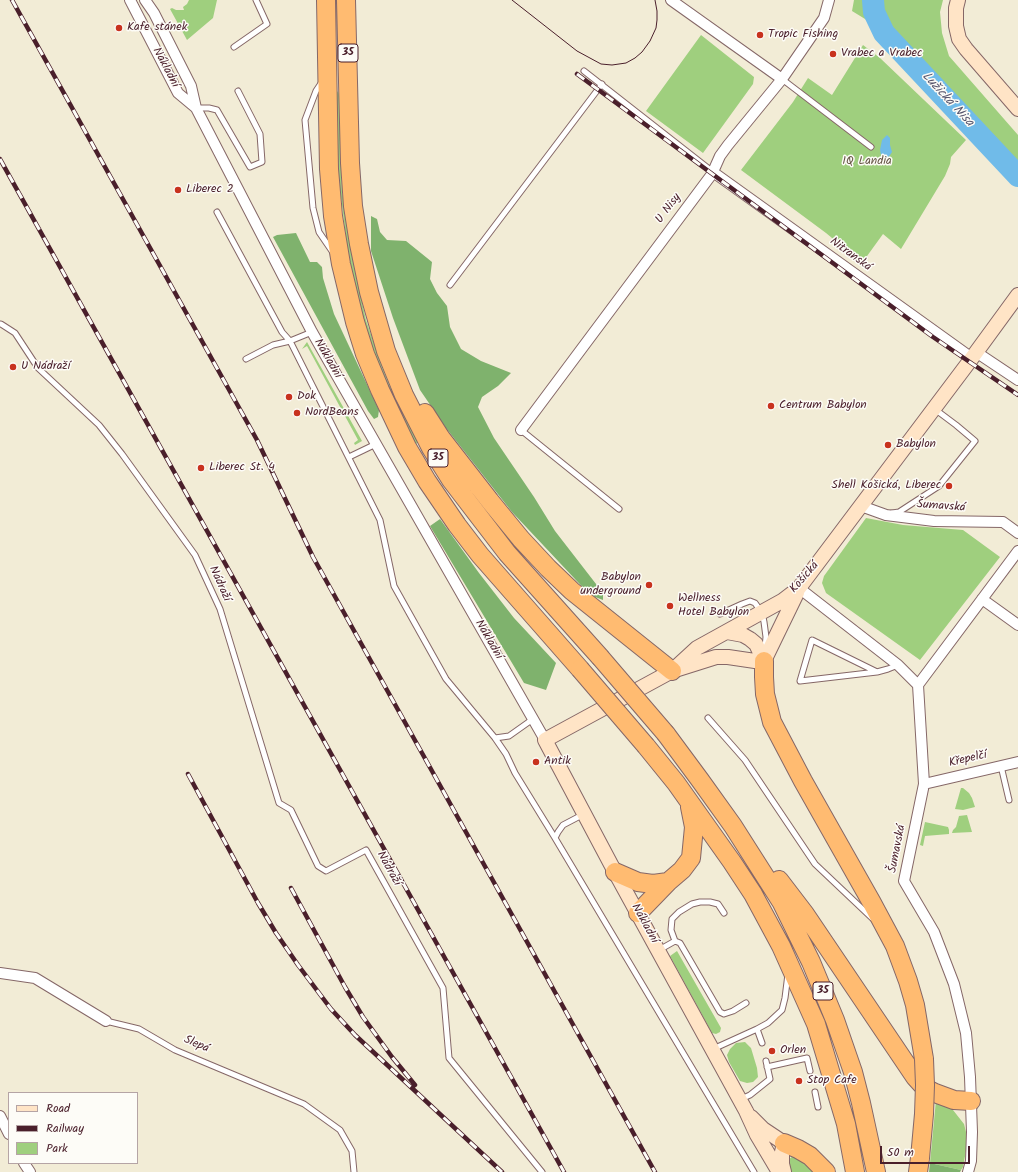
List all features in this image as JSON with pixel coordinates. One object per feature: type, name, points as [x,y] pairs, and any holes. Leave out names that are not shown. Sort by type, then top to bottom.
[{"type":"highway","name":"35","points":[[326,0],[329,169],[333,216],[341,264],[355,322],[365,354],[380,390],[407,447],[457,526],[480,555],[646,746],[688,800],[753,894],[781,946],[816,1024],[846,1124],[855,1172]]},
{"type":"highway","name":"35","points":[[346,0],[350,163],[353,206],[362,261],[378,326],[386,351],[404,395],[431,448],[451,480],[507,553],[600,657],[666,734],[733,826],[782,903],[812,962],[835,1020],[853,1072],[876,1172]]},
{"type":"highway","points":[[378,326],[422,408],[441,438],[521,539],[572,591],[672,671]]},
{"type":"highway","points":[[764,661],[765,694],[772,722],[803,781],[895,946],[908,981],[915,1005],[924,1059],[924,1114],[919,1165]]},
{"type":"highway","points":[[638,913],[668,882],[682,870],[692,858],[694,826],[688,800]]},
{"type":"highway","points":[[733,826],[805,914],[915,1077],[925,1088],[935,1093],[954,1100],[971,1102]]},
{"type":"highway","points":[[615,872],[638,882],[653,884],[668,882]]},
{"type":"highway","points":[[784,1143],[810,1156],[826,1172]]},
{"type":"street","name":"Nákladní","points":[[145,0],[154,13],[191,86],[196,108],[312,332],[533,718],[615,872],[743,1105],[757,1136],[779,1172]]},
{"type":"street","points":[[154,0],[154,13]]},
{"type":"street","points":[[671,0],[782,79]]},
{"type":"street","name":"U Nisy","points":[[521,430],[713,172],[720,156],[728,145],[782,79],[824,18],[829,0]]},
{"type":"street","points":[[958,0],[956,8],[956,21],[959,39],[966,50],[1018,109]]},
{"type":"street","name":"Nákladní","points":[[132,3],[178,93],[196,108]]},
{"type":"street","name":"Nitranská","points":[[713,172],[974,355]]},
{"type":"street","name":"Košická","points":[[545,740],[672,671],[697,648],[762,613],[782,601],[799,588],[1018,295]]},
{"type":"street","points":[[974,355],[1018,380]]},
{"type":"street","name":"Šumavská","points":[[861,506],[886,515],[934,521],[1003,522],[1018,533]]},
{"type":"street","points":[[764,661],[799,588],[898,665],[918,685],[1018,551]]},
{"type":"street","points":[[982,600],[1018,625]]},
{"type":"street","points":[[727,632],[743,634],[750,639],[756,644],[764,661]]},
{"type":"street","points":[[672,671],[716,657],[764,661]]},
{"type":"street","name":"Šumavská","points":[[918,685],[924,784],[904,881],[934,932],[954,984],[966,1033],[972,1132],[971,1161],[968,1172]]},
{"type":"street","name":"Křepelčí","points":[[924,784],[1018,762]]},
{"type":"street","name":"Slepá","points":[[0,973],[35,978],[106,1021]]},
{"type":"street","points":[[743,1105],[763,1129],[784,1143],[782,1152],[784,1172]]},
{"type":"street","points":[[0,1116],[8,1132]]},
{"type":"lane","points":[[234,47],[267,24],[256,0]]},
{"type":"lane","points":[[584,71],[713,172]]},
{"type":"lane","points":[[782,79],[871,147]]},
{"type":"lane","points":[[450,285],[602,84]]},
{"type":"lane","points":[[196,108],[209,108],[217,110],[250,167],[262,162],[260,134],[238,92]]},
{"type":"lane","points":[[217,212],[282,332],[290,341],[380,520],[394,586],[446,679],[495,738],[506,754],[515,773],[556,838],[754,1172]]},
{"type":"lane","name":"Nádraží","points":[[0,324],[15,333],[38,368],[99,425],[122,454],[195,555],[220,609],[279,803],[291,810],[318,866],[326,871],[366,850],[443,988],[449,1058],[542,1172]]},
{"type":"lane","points":[[246,359],[273,345],[290,341],[312,332]]},
{"type":"lane","points":[[886,515],[899,512],[939,486],[975,440],[934,408]]},
{"type":"lane","points":[[521,430],[619,509]]},
{"type":"lane","points":[[349,457],[376,444]]},
{"type":"lane","points":[[720,614],[750,601],[758,605],[762,613],[766,637],[764,661]]},
{"type":"lane","points":[[877,672],[812,640],[800,681],[877,672],[888,670],[898,665]]},
{"type":"lane","points":[[495,738],[509,736],[533,718]]},
{"type":"lane","points":[[708,718],[745,760],[815,864],[888,934]]},
{"type":"lane","points":[[1000,766],[1010,800]]},
{"type":"lane","points":[[556,838],[563,825],[584,814]]},
{"type":"lane","points":[[724,913],[718,904],[710,902],[692,904],[679,912],[672,919],[671,930],[675,941],[680,943],[720,1012],[724,1014],[733,1011],[746,1003]]},
{"type":"lane","points":[[658,950],[675,941]]},
{"type":"lane","points":[[712,1049],[768,1024],[782,1010],[789,965]]},
{"type":"lane","name":"Slepá","points":[[106,1021],[139,1029],[175,1050],[304,1104],[340,1130],[352,1151],[354,1172]]},
{"type":"lane","points":[[757,1029],[762,1043]]},
{"type":"lane","points":[[743,1105],[750,1095],[770,1079],[766,1064],[807,1058],[810,1071]]},
{"type":"lane","points":[[815,1092],[818,1106]]},
{"type":"green space","points":[[189,0],[217,0],[213,18],[187,40],[170,9],[184,10],[183,7]]},
{"type":"green space","points":[[854,0],[943,0],[940,12],[942,33],[949,56],[1018,135],[1018,171],[925,69],[888,33],[852,11]]},
{"type":"green space","points":[[701,35],[754,77],[753,84],[703,153],[646,111]]},
{"type":"green space","name":"IQ Landia","points":[[863,45],[880,58],[966,140],[951,157],[945,176],[901,249],[883,234],[862,263],[826,233],[741,170],[793,102],[808,78],[832,95]]},
{"type":"green space","points":[[338,91],[342,191],[357,280],[366,320],[382,367],[393,394],[418,442],[416,444],[391,398],[379,369],[363,324],[349,261],[338,173],[336,94]]},
{"type":"green space","points":[[371,216],[377,219],[380,232],[387,240],[406,241],[432,262],[430,279],[437,293],[447,306],[450,327],[461,349],[481,361],[511,373],[498,386],[482,397],[478,407],[494,438],[555,531],[603,593],[603,600],[590,595],[512,512],[446,428],[420,390],[393,318],[371,251]]},
{"type":"green space","points":[[296,233],[310,262],[317,262],[322,267],[323,278],[334,314],[379,410],[378,417],[374,419],[368,411],[273,237],[277,235]]},
{"type":"green space","points":[[307,342],[362,441],[355,445],[354,443],[358,440],[307,346],[302,349]]},
{"type":"green space","points":[[866,518],[903,525],[963,530],[1000,557],[920,660],[826,593],[822,583],[824,576]]},
{"type":"green space","points":[[440,519],[514,618],[556,663],[546,690],[524,683],[430,526]]},
{"type":"green space","points":[[961,788],[969,793],[975,807],[963,810],[955,809]]},
{"type":"green space","points":[[967,815],[972,832],[952,833],[956,827],[959,816]]},
{"type":"green space","points":[[925,822],[948,827],[949,834],[925,836],[923,846],[920,845]]},
{"type":"green space","points":[[677,951],[721,1028],[720,1032],[716,1034],[712,1033],[670,956]]},
{"type":"green space","points":[[745,1042],[751,1048],[758,1077],[753,1082],[747,1083],[740,1081],[729,1062],[727,1055],[736,1043]]},
{"type":"green space","points":[[936,1100],[953,1110],[964,1124],[968,1140],[963,1167],[961,1170],[930,1163]]},
{"type":"green space","points":[[793,1156],[796,1156],[818,1172],[790,1172],[788,1160]]},
{"type":"green space","points":[[930,1163],[961,1170],[960,1172],[929,1172]]},
{"type":"water","points":[[887,135],[890,138],[892,152],[888,158],[881,155],[880,150],[882,140]]},
{"type":"waterway","name":"Lužická Nisa","points":[[873,0],[874,12],[884,33],[1018,176]]},
{"type":"tram line","points":[[512,0],[577,51],[601,64],[612,65],[626,63],[635,58],[642,52],[650,41],[656,28],[657,20],[655,0]]},
{"type":"railway","points":[[12,0],[257,440],[313,557],[655,1172]]},
{"type":"railway","points":[[577,74],[933,337],[1018,395]]},
{"type":"railway","points":[[0,159],[564,1172]]},
{"type":"railway","points":[[188,774],[258,903],[276,933],[331,1009],[355,1035],[502,1172]]},
{"type":"railway","points":[[291,888],[363,1017],[392,1057],[415,1085]]},
{"type":"place","name":"Kafe stánek","points":[[119,28]]},
{"type":"place","name":"Tropic Fishing","points":[[760,35]]},
{"type":"place","name":"Vrabec a Vrabec","points":[[833,54]]},
{"type":"place","name":"Liberec 2","points":[[178,190]]},
{"type":"place","name":"U Nádraží","points":[[13,367]]},
{"type":"place","name":"Dok","points":[[289,397]]},
{"type":"place","name":"Centrum Babylon","points":[[771,406]]},
{"type":"place","name":"NordBeans","points":[[297,413]]},
{"type":"place","name":"Babylon","points":[[888,445]]},
{"type":"place","name":"Liberec St. 4","points":[[201,468]]},
{"type":"place","name":"Shell Košická, Liberec","points":[[949,486]]},
{"type":"place","name":"Babylon underground","points":[[649,585]]},
{"type":"place","name":"Wellness Hotel Babylon","points":[[670,606]]},
{"type":"place","name":"Antik","points":[[536,762]]},
{"type":"place","name":"Orlen","points":[[772,1051]]},
{"type":"place","name":"Stop Cafe","points":[[799,1081]]}]
